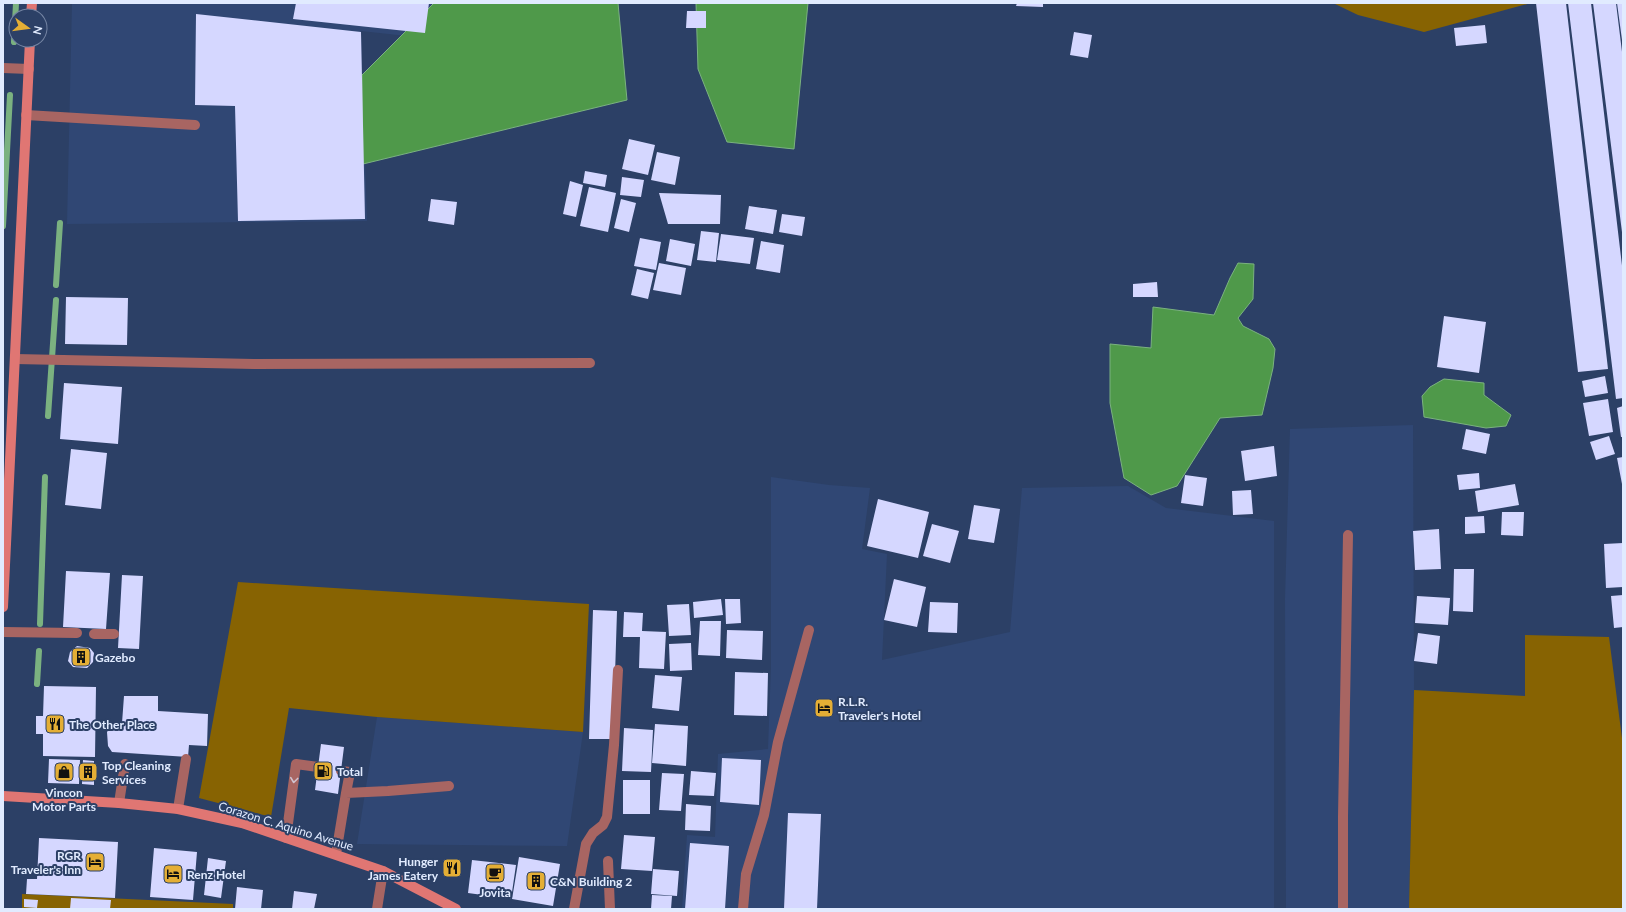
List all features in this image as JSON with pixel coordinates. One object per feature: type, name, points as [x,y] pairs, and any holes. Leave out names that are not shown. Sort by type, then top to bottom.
[{"type":"main road","points":[[3,607],[30,48]]},
{"type":"main road","name":"Corazon C. Aquino Avenue","points":[[3,796],[119,803],[178,809],[242,823],[382,871],[456,909]]},
{"type":"street","points":[[3,68],[29,69]]},
{"type":"street","points":[[26,115],[195,125]]},
{"type":"street","points":[[15,359],[254,364],[590,363]]},
{"type":"street","points":[[1343,909],[1343,818],[1348,535]]},
{"type":"street","points":[[743,909],[746,874],[764,814],[778,742],[809,630]]},
{"type":"street","points":[[3,632],[78,633]]},
{"type":"street","points":[[94,634],[114,634]]},
{"type":"street","points":[[574,909],[586,844],[593,833],[603,825],[607,817],[614,745],[618,670]]},
{"type":"street","points":[[178,809],[186,760]]},
{"type":"street","points":[[119,803],[125,764]]},
{"type":"street","points":[[286,838],[296,764],[318,767]]},
{"type":"street","points":[[336,854],[350,772],[341,771]]},
{"type":"street","points":[[346,793],[449,786]]},
{"type":"street","points":[[608,861],[610,909]]},
{"type":"street","points":[[377,909],[382,871]]},
{"type":"shaded area","points":[[72,3],[432,3],[426,38],[361,31],[367,221],[67,224]]},
{"type":"shaded area","points":[[434,3],[618,3],[627,100],[363,164],[362,75]]},
{"type":"shaded area","points":[[696,3],[808,3],[794,149],[727,142],[698,69]]},
{"type":"shaded area","points":[[1333,3],[1531,3],[1424,32],[1358,15]]},
{"type":"shaded area","points":[[1238,263],[1254,264],[1253,299],[1238,318],[1243,326],[1269,339],[1275,349],[1273,368],[1262,415],[1220,418],[1177,486],[1151,495],[1124,478],[1110,403],[1110,344],[1151,348],[1153,307],[1214,315]]},
{"type":"shaded area","points":[[1444,379],[1484,383],[1484,395],[1511,415],[1506,426],[1486,428],[1424,417],[1422,396],[1430,387]]},
{"type":"shaded area","points":[[1413,425],[1414,690],[1409,909],[1286,909],[1285,599],[1290,429]]},
{"type":"shaded area","points":[[771,477],[829,485],[870,488],[862,549],[887,554],[882,660],[1010,632],[1022,488],[1128,486],[1166,508],[1274,521],[1274,909],[682,909],[687,835],[715,837],[718,754],[768,749],[771,667]]},
{"type":"shaded area","points":[[238,582],[589,604],[583,732],[377,717],[289,708],[271,817],[199,798]]},
{"type":"shaded area","points":[[1525,635],[1609,637],[1623,746],[1623,909],[1409,909],[1414,690],[1525,696]]},
{"type":"shaded area","points":[[377,717],[583,732],[567,846],[357,844]]},
{"type":"shaded area","points":[[22,894],[233,904],[233,909],[22,909]]},
{"type":"building","points":[[296,3],[429,3],[425,33],[293,19]]},
{"type":"building","points":[[1017,3],[1043,3],[1043,7],[1016,6]]},
{"type":"building","points":[[1536,3],[1566,3],[1608,369],[1578,372]]},
{"type":"building","points":[[1568,3],[1591,3],[1623,274],[1623,398],[1616,399]]},
{"type":"building","points":[[1593,3],[1616,3],[1623,60],[1623,240]]},
{"type":"building","points":[[1617,3],[1623,3],[1623,40],[1622,40]]},
{"type":"building","points":[[687,11],[706,11],[706,28],[686,28]]},
{"type":"building","points":[[196,14],[361,32],[365,219],[238,221],[235,106],[195,105]]},
{"type":"building","points":[[1485,25],[1487,43],[1456,46],[1454,28]]},
{"type":"building","points":[[1074,32],[1092,35],[1088,58],[1070,55]]},
{"type":"building","points":[[629,139],[655,145],[648,175],[622,169]]},
{"type":"building","points":[[657,152],[680,157],[675,185],[651,180]]},
{"type":"building","points":[[585,171],[607,175],[605,187],[583,183]]},
{"type":"building","points":[[622,177],[644,180],[641,197],[620,195]]},
{"type":"building","points":[[570,181],[583,185],[576,217],[563,214]]},
{"type":"building","points":[[589,187],[616,193],[608,232],[580,226]]},
{"type":"building","points":[[659,193],[721,195],[720,224],[668,224]]},
{"type":"building","points":[[431,199],[457,202],[454,225],[428,221]]},
{"type":"building","points":[[621,199],[636,203],[629,232],[614,228]]},
{"type":"building","points":[[749,206],[777,210],[773,234],[745,229]]},
{"type":"building","points":[[782,214],[805,217],[802,236],[779,232]]},
{"type":"building","points":[[701,231],[719,233],[716,262],[697,260]]},
{"type":"building","points":[[721,234],[754,238],[750,264],[717,260]]},
{"type":"building","points":[[640,238],[661,242],[656,270],[634,266]]},
{"type":"building","points":[[670,239],[695,244],[691,266],[666,261]]},
{"type":"building","points":[[761,241],[784,245],[780,273],[756,269]]},
{"type":"building","points":[[659,263],[686,268],[681,295],[653,290]]},
{"type":"building","points":[[637,269],[654,273],[648,299],[631,295]]},
{"type":"building","points":[[1157,282],[1158,297],[1133,297],[1133,284]]},
{"type":"building","points":[[66,297],[128,298],[127,345],[65,344]]},
{"type":"building","points":[[1444,316],[1486,322],[1479,373],[1437,367]]},
{"type":"building","points":[[1605,376],[1608,393],[1585,397],[1582,381]]},
{"type":"building","points":[[64,383],[122,387],[118,444],[60,439]]},
{"type":"building","points":[[1608,399],[1613,432],[1589,436],[1583,403]]},
{"type":"building","points":[[1623,406],[1623,437],[1621,437],[1617,408]]},
{"type":"building","points":[[1466,429],[1490,434],[1486,454],[1462,449]]},
{"type":"building","points":[[1609,436],[1615,454],[1596,460],[1590,442]]},
{"type":"building","points":[[1274,446],[1277,476],[1245,481],[1241,451]]},
{"type":"building","points":[[71,449],[107,453],[101,509],[65,505]]},
{"type":"building","points":[[1623,457],[1623,484],[1622,484],[1617,458]]},
{"type":"building","points":[[1479,473],[1480,488],[1459,490],[1457,475]]},
{"type":"building","points":[[1185,475],[1207,478],[1203,506],[1181,503]]},
{"type":"building","points":[[1515,484],[1519,505],[1478,512],[1475,491]]},
{"type":"building","points":[[1251,490],[1253,514],[1233,515],[1232,491]]},
{"type":"building","points":[[878,499],[929,512],[918,558],[867,546]]},
{"type":"building","points":[[974,505],[1000,509],[994,543],[968,539]]},
{"type":"building","points":[[1502,512],[1524,512],[1523,536],[1501,535]]},
{"type":"building","points":[[1484,516],[1485,533],[1465,534],[1465,517]]},
{"type":"building","points":[[932,524],[959,531],[950,563],[923,556]]},
{"type":"building","points":[[1439,529],[1441,569],[1415,570],[1413,531]]},
{"type":"building","points":[[1623,543],[1623,587],[1606,588],[1604,544]]},
{"type":"building","points":[[1454,569],[1474,569],[1473,612],[1453,611]]},
{"type":"building","points":[[66,571],[110,573],[106,629],[63,627]]},
{"type":"building","points":[[122,575],[143,576],[139,649],[118,648]]},
{"type":"building","points":[[894,579],[926,587],[917,627],[884,620]]},
{"type":"building","points":[[1623,595],[1623,627],[1614,628],[1611,596]]},
{"type":"building","points":[[1417,596],[1450,598],[1448,625],[1415,623]]},
{"type":"building","points":[[721,599],[723,615],[694,618],[693,602]]},
{"type":"building","points":[[725,599],[740,599],[741,623],[726,624]]},
{"type":"building","points":[[930,602],[958,603],[957,633],[928,632]]},
{"type":"building","points":[[689,604],[691,635],[669,636],[667,605]]},
{"type":"building","points":[[593,610],[617,611],[613,739],[589,739]]},
{"type":"building","points":[[624,612],[643,613],[642,631],[666,632],[664,669],[639,668],[640,637],[623,637]]},
{"type":"building","points":[[700,621],[721,621],[720,656],[698,655]]},
{"type":"building","points":[[727,630],[763,631],[762,660],[726,658]]},
{"type":"building","points":[[1418,633],[1440,636],[1437,664],[1414,661]]},
{"type":"building","points":[[691,643],[692,670],[670,671],[669,644]]},
{"type":"building","name":"Gazebo","points":[[77,646],[90,648],[94,653],[93,662],[87,668],[73,667],[68,661],[70,652]]},
{"type":"building","points":[[735,672],[768,673],[767,716],[734,715]]},
{"type":"building","points":[[655,675],[682,677],[679,711],[652,708]]},
{"type":"building","points":[[44,686],[96,687],[95,757],[43,756],[43,734],[36,734],[36,716],[43,716]]},
{"type":"building","points":[[124,696],[158,696],[158,711],[208,714],[207,746],[189,745],[188,757],[112,752],[108,746],[107,732],[113,724],[122,723]]},
{"type":"building","points":[[655,724],[688,726],[686,766],[652,763]]},
{"type":"building","points":[[624,728],[653,730],[651,772],[622,771]]},
{"type":"building","points":[[321,744],[344,747],[338,794],[315,790]]},
{"type":"building","points":[[722,758],[761,760],[759,805],[720,802]]},
{"type":"building","name":"Vincon Motor Parts","points":[[49,759],[80,760],[79,784],[48,783]]},
{"type":"building","name":"Top Cleaning Services","points":[[83,760],[94,761],[94,785],[82,784]]},
{"type":"building","points":[[691,771],[716,773],[714,796],[689,795]]},
{"type":"building","points":[[662,773],[684,774],[681,811],[659,810]]},
{"type":"building","points":[[623,780],[650,780],[650,814],[623,814]]},
{"type":"building","points":[[686,804],[711,806],[710,831],[685,830]]},
{"type":"building","points":[[788,813],[821,814],[817,909],[784,909]]},
{"type":"building","points":[[624,835],[655,837],[652,871],[621,869]]},
{"type":"building","points":[[39,838],[118,842],[115,898],[26,894],[27,879],[37,879]]},
{"type":"building","points":[[690,843],[729,846],[725,909],[685,909]]},
{"type":"building","name":"Renz Hotel","points":[[154,848],[197,852],[193,900],[150,897]]},
{"type":"building","name":"C&N Building 2","points":[[519,857],[560,864],[553,906],[512,899]]},
{"type":"building","points":[[208,858],[226,861],[221,898],[204,895]]},
{"type":"building","points":[[472,860],[516,865],[511,899],[468,893]]},
{"type":"building","points":[[653,869],[679,871],[677,896],[651,894]]},
{"type":"building","points":[[237,887],[263,890],[261,909],[235,909]]},
{"type":"building","points":[[294,891],[317,894],[314,909],[292,909]]},
{"type":"building","points":[[652,895],[672,896],[671,909],[651,909]]},
{"type":"building","points":[[71,898],[111,900],[110,909],[70,909]]},
{"type":"building","points":[[24,899],[38,900],[37,908],[24,907]]},
{"type":"waterway","points":[[16,3],[16,8]]},
{"type":"waterway","points":[[3,226],[10,95]]},
{"type":"waterway","points":[[56,285],[60,223]]},
{"type":"waterway","points":[[48,416],[56,300]]},
{"type":"waterway","points":[[40,624],[45,477]]},
{"type":"waterway","points":[[37,684],[39,651]]},
{"type":"place","name":"Gazebo","points":[[81,657]]},
{"type":"place","name":"R.L.R. Traveler's Hotel","points":[[824,708]]},
{"type":"place","name":"The Other Place","points":[[55,724]]},
{"type":"place","name":"Total","points":[[323,771]]},
{"type":"place","name":"Vincon Motor Parts","points":[[64,772]]},
{"type":"place","name":"Top Cleaning Services","points":[[88,772]]},
{"type":"place","name":"RGR Traveler's Inn","points":[[95,862]]},
{"type":"place","name":"Hunger James Eatery","points":[[452,868]]},
{"type":"place","name":"Jovita","points":[[495,873]]},
{"type":"place","name":"Renz Hotel","points":[[173,874]]},
{"type":"place","name":"C&N Building 2","points":[[536,881]]}]
